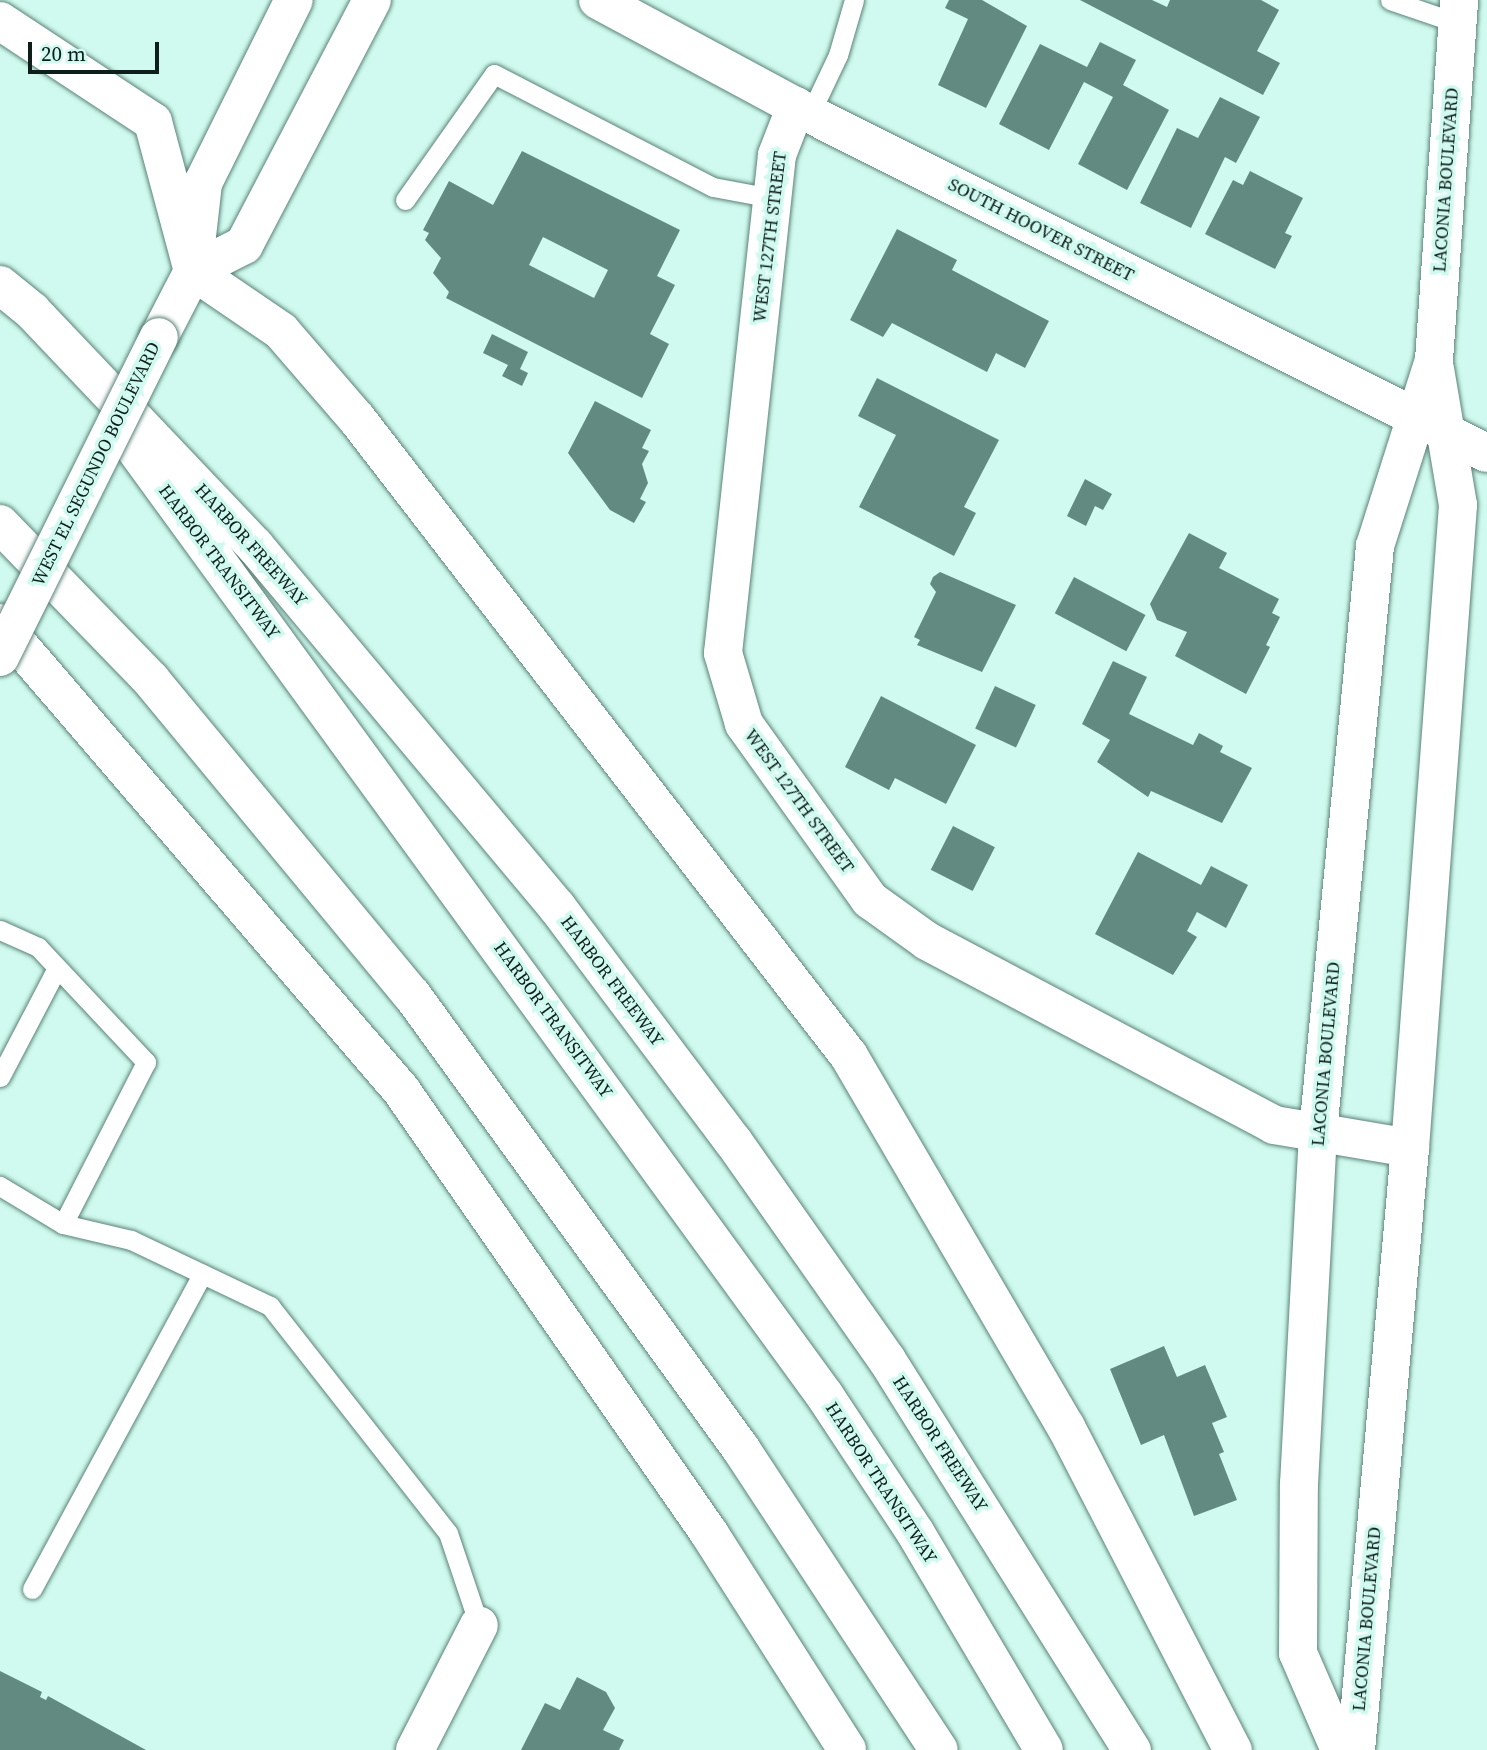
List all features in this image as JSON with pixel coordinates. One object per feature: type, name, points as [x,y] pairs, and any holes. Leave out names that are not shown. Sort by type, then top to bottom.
[{"type":"main road","name":"WEST EL SEGUNDO BOULEVARD","points":[[0,657],[193,271],[203,183],[294,0]]},
{"type":"main road","points":[[193,271],[244,245],[372,0]]},
{"type":"main road","name":"SOUTH HOOVER STREET","points":[[598,0],[803,110],[1487,453]]},
{"type":"main road","name":"LACONIA BOULEVARD","points":[[1356,1750],[1410,1148],[1458,505],[1431,425],[1433,360],[1458,12]]},
{"type":"main road","points":[[0,22],[153,122],[193,271],[281,331],[357,419],[849,1056],[1066,1427],[1233,1750]]},
{"type":"main road","name":"WEST 127TH STREET","points":[[803,110],[777,155],[723,653],[744,724],[870,900],[927,941],[1274,1125],[1410,1148]]},
{"type":"main road","name":"HARBOR FREEWAY","points":[[0,285],[33,311],[255,546],[557,907],[733,1141],[887,1360],[1132,1750]]},
{"type":"main road","name":"HARBOR TRANSITWAY","points":[[33,311],[352,742],[825,1396],[915,1532],[1044,1750]]},
{"type":"main road","name":"LACONIA BOULEVARD","points":[[1340,1750],[1297,1653],[1299,1485],[1318,1132],[1375,546],[1431,425]]},
{"type":"main road","points":[[0,524],[151,680],[412,995],[741,1449],[939,1750]]},
{"type":"main road","points":[[0,623],[401,1090],[709,1533],[847,1750]]},
{"type":"main road","points":[[415,1750],[478,1625]]},
{"type":"lane","points":[[803,110],[838,55],[855,0]]},
{"type":"lane","points":[[1390,0],[1458,12]]},
{"type":"lane","points":[[405,200],[494,74],[713,187],[772,198]]},
{"type":"lane","points":[[0,930],[38,947],[146,1062],[63,1224]]},
{"type":"lane","points":[[0,1077],[57,968]]},
{"type":"lane","points":[[0,1186],[63,1224],[131,1240],[270,1306],[448,1534],[478,1625]]},
{"type":"lane","points":[[32,1589],[202,1274]]},
{"type":"building","points":[[949,0],[982,0],[1027,26],[986,108],[938,85],[968,19],[945,8]]},
{"type":"building","points":[[1080,0],[1152,0],[1167,7],[1170,0],[1261,0],[1279,10],[1257,51],[1280,63],[1263,95]]},
{"type":"building","points":[[1100,42],[1136,60],[1123,85],[1169,110],[1127,190],[1078,164],[1113,97],[1084,82],[1049,150],[999,124],[1040,44],[1087,67]]},
{"type":"building","points":[[1220,97],[1260,117],[1236,163],[1225,157],[1191,228],[1140,203],[1177,128],[1198,138]]},
{"type":"building","points":[[522,151],[680,230],[657,276],[675,285],[650,334],[669,344],[642,398],[446,298],[449,292],[433,273],[441,258],[425,240],[429,233],[423,230],[449,181],[493,205]],"holes":[[[543,237],[608,270],[594,298],[529,265]]]},
{"type":"building","points":[[1250,171],[1303,198],[1285,233],[1292,236],[1275,269],[1205,234],[1233,180],[1243,185]]},
{"type":"building","points":[[897,229],[957,260],[952,270],[1049,321],[1025,368],[996,353],[987,372],[892,323],[883,337],[850,320]]},
{"type":"building","points":[[492,334],[528,352],[520,369],[528,373],[522,386],[502,376],[508,365],[483,353]]},
{"type":"building","points":[[877,378],[999,440],[964,507],[976,513],[954,556],[859,507],[896,435],[858,416]]},
{"type":"building","points":[[595,401],[651,430],[642,448],[649,451],[642,464],[648,483],[640,499],[646,502],[634,523],[610,510],[568,453]]},
{"type":"building","points":[[1085,479],[1112,494],[1103,510],[1095,506],[1086,526],[1067,516]]},
{"type":"building","points":[[1189,533],[1227,553],[1219,568],[1279,599],[1272,613],[1280,617],[1266,645],[1270,647],[1246,694],[1175,656],[1187,632],[1157,620],[1150,604]]},
{"type":"building","points":[[940,572],[1016,605],[982,672],[917,645],[920,640],[914,637],[936,592],[930,584],[933,577]]},
{"type":"building","points":[[1074,577],[1146,615],[1126,651],[1055,613]]},
{"type":"building","points":[[1113,661],[1147,677],[1129,714],[1193,745],[1199,733],[1223,746],[1220,752],[1252,768],[1222,823],[1151,791],[1148,797],[1097,762],[1110,740],[1082,724]]},
{"type":"building","points":[[995,686],[1036,705],[1016,748],[975,729]]},
{"type":"building","points":[[881,696],[976,745],[946,804],[895,778],[889,790],[845,767]]},
{"type":"building","points":[[953,826],[995,847],[973,891],[931,870]]},
{"type":"building","points":[[1138,852],[1201,885],[1211,866],[1248,885],[1226,928],[1197,912],[1187,931],[1197,937],[1173,975],[1095,934]]},
{"type":"building","points":[[1164,1346],[1177,1377],[1205,1365],[1227,1417],[1212,1423],[1224,1452],[1219,1454],[1237,1500],[1194,1516],[1164,1435],[1141,1445],[1110,1369]]},
{"type":"building","points":[[0,1671],[42,1692],[40,1697],[46,1700],[48,1696],[146,1750],[0,1750]]},
{"type":"building","points":[[577,1677],[606,1692],[615,1708],[603,1730],[624,1740],[619,1750],[521,1750],[545,1703],[560,1710]]}]
